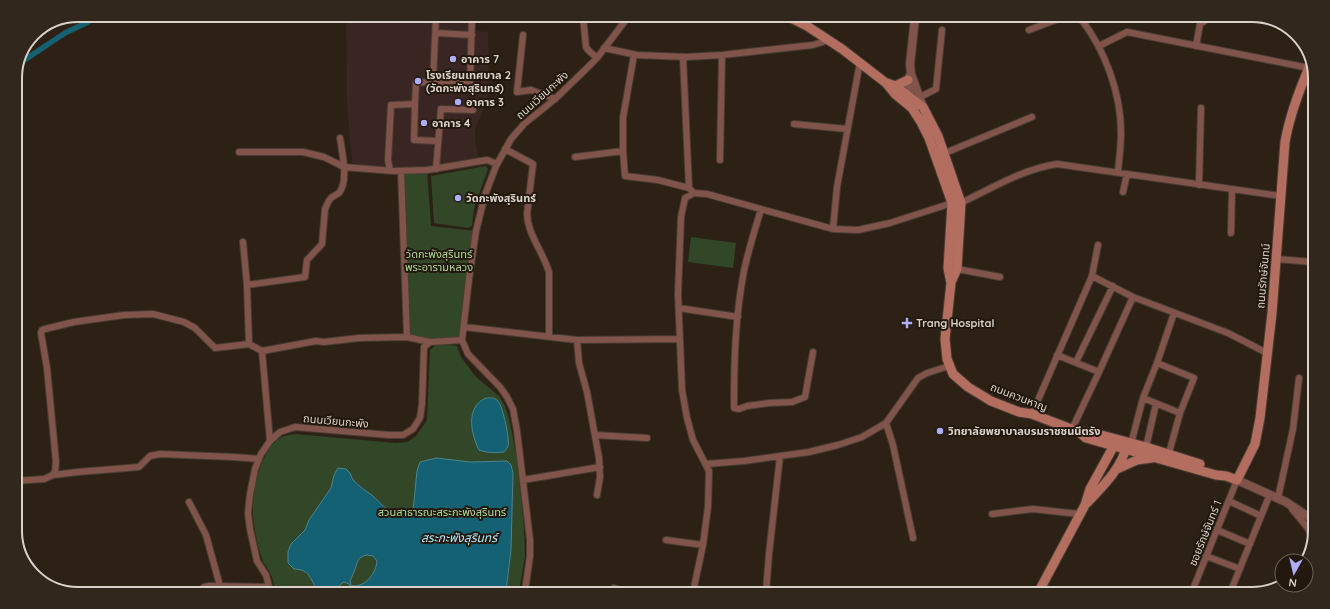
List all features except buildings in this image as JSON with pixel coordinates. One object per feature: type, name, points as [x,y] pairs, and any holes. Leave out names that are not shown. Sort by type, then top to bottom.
[{"type":"main road","points":[[806,22],[923,107]]},
{"type":"main road","name":"ถนนรักษ์จันทน์","points":[[1238,480],[1255,444],[1260,418],[1276,259],[1284,142],[1288,122],[1296,97],[1307,71]]},
{"type":"main road","points":[[890,84],[905,82],[909,77]]},
{"type":"main road","points":[[890,84],[894,94],[912,108]]},
{"type":"main road","name":"ถนนควนหาญ","points":[[923,107],[938,136],[944,152],[956,203],[957,269],[951,283],[945,339],[947,359],[953,374],[968,387],[991,401],[1018,412],[1032,414],[1075,430],[1090,432],[1116,443]]},
{"type":"main road","name":"ถนนควนหาญ","points":[[912,108],[929,138],[956,203],[948,268],[951,283]]},
{"type":"main road","name":"ถนนควนหาญ","points":[[1075,430],[1086,438],[1128,445]]},
{"type":"main road","points":[[1094,440],[1102,451],[1102,466]]},
{"type":"main road","points":[[1041,587],[1085,505],[1090,489],[1116,443]]},
{"type":"main road","points":[[1128,445],[1146,447],[1165,456]]},
{"type":"main road","points":[[1128,445],[1165,456],[1216,475],[1226,476],[1238,480]]},
{"type":"main road","points":[[1085,505],[1116,470],[1128,445]]},
{"type":"main road","points":[[1116,470],[1137,460],[1165,456]]},
{"type":"street","points":[[433,81],[436,22]]},
{"type":"street","points":[[438,141],[414,140],[416,82],[433,81],[470,83],[472,22]]},
{"type":"street","points":[[584,22],[586,47],[597,58]]},
{"type":"street","name":"ถนนเวียนกะพัง","points":[[462,340],[476,231],[484,195],[497,164],[511,139],[524,124],[555,99],[597,58],[624,22]]},
{"type":"street","name":"ถนนควนหาญ","points":[[912,108],[909,96],[909,77],[915,22]]},
{"type":"street","points":[[1029,30],[1050,22]]},
{"type":"street","points":[[1083,22],[1099,46],[1116,93],[1121,132],[1118,172]]},
{"type":"street","points":[[1196,46],[1200,24],[1203,22]]},
{"type":"street","points":[[920,97],[936,90],[942,30]]},
{"type":"street","points":[[1099,46],[1127,32],[1196,46],[1306,64]]},
{"type":"street","points":[[436,33],[472,35]]},
{"type":"street","points":[[523,35],[517,92],[531,90],[555,99]]},
{"type":"street","points":[[604,48],[634,55],[683,57],[722,55],[813,45],[829,40]]},
{"type":"street","points":[[634,55],[623,118],[625,176],[658,180],[689,188],[694,193]]},
{"type":"street","points":[[720,160],[722,55]]},
{"type":"street","points":[[683,57],[689,188]]},
{"type":"street","points":[[833,229],[836,188],[860,62]]},
{"type":"street","name":"ถนนควนหาญ","points":[[909,77],[920,97],[923,107]]},
{"type":"street","points":[[390,170],[388,160],[391,105],[415,104]]},
{"type":"street","points":[[1199,185],[1201,108]]},
{"type":"street","points":[[436,169],[441,109],[473,110]]},
{"type":"street","points":[[944,152],[1032,116]]},
{"type":"street","points":[[794,124],[847,129]]},
{"type":"street","points":[[247,285],[305,277],[307,260],[322,244],[325,209],[331,198],[339,192],[343,184],[344,167],[340,138]]},
{"type":"street","points":[[505,149],[533,164],[527,220],[548,272],[548,336]]},
{"type":"street","points":[[575,157],[623,151]]},
{"type":"street","points":[[239,152],[303,152],[324,157],[344,167],[401,171],[436,169],[487,160],[497,164]]},
{"type":"street","points":[[694,587],[703,545],[708,507],[709,471],[693,440],[682,390],[678,308],[680,217],[685,198],[694,193],[707,194],[833,229],[858,230],[890,223],[956,203],[1041,166],[1057,164],[1281,196]]},
{"type":"street","points":[[401,171],[407,337]]},
{"type":"street","points":[[1123,192],[1127,174]]},
{"type":"street","points":[[1231,233],[1232,190]]},
{"type":"street","points":[[761,209],[744,270],[734,353],[734,408],[739,409],[747,406],[769,403],[792,402],[805,397],[813,352]]},
{"type":"street","points":[[243,242],[247,285],[249,344]]},
{"type":"street","points":[[1032,414],[1092,276],[1098,245]]},
{"type":"street","points":[[1276,259],[1308,262]]},
{"type":"street","points":[[957,269],[1000,277]]},
{"type":"street","points":[[1092,276],[1133,297],[1228,333],[1267,353]]},
{"type":"street","points":[[1076,362],[1112,286]]},
{"type":"street","points":[[1075,430],[1133,297]]},
{"type":"street","points":[[678,308],[738,317]]},
{"type":"street","points":[[1128,445],[1158,363],[1174,313]]},
{"type":"street","points":[[53,475],[56,462],[42,330],[74,322],[124,315],[153,314],[184,322],[194,328],[215,348],[249,344],[262,351],[316,341],[324,342],[358,338],[407,337],[430,342],[462,340],[468,354],[500,387],[513,409],[528,520],[530,556],[526,587]]},
{"type":"street","points":[[464,327],[577,340],[680,339]]},
{"type":"street","points":[[577,340],[579,363],[587,392],[600,467],[597,495]]},
{"type":"street","name":"ถนนเวียนกะพัง","points":[[270,587],[266,575],[258,561],[250,529],[248,513],[250,494],[258,459],[270,441],[280,432],[294,427],[389,435],[403,435],[413,429],[420,418],[422,404],[424,347],[430,342]]},
{"type":"street","points":[[262,351],[270,441]]},
{"type":"street","points":[[1058,355],[1099,372]]},
{"type":"street","points":[[1158,363],[1194,378],[1165,456]]},
{"type":"street","points":[[706,464],[744,461],[808,452],[838,445],[862,437],[886,423],[918,378],[927,373],[950,366]]},
{"type":"street","points":[[1232,587],[1261,516],[1274,496],[1293,429],[1299,378]]},
{"type":"street","points":[[1144,398],[1180,413]]},
{"type":"street","points":[[1146,447],[1156,404]]},
{"type":"street","points":[[886,423],[893,445],[913,538]]},
{"type":"street","points":[[595,435],[647,438]]},
{"type":"street","points":[[22,481],[44,479],[53,475],[78,472],[138,468],[150,456],[160,454],[233,456],[258,459]]},
{"type":"street","points":[[766,587],[780,456]]},
{"type":"street","points":[[523,480],[600,467]]},
{"type":"street","points":[[1238,480],[1286,502],[1308,517]]},
{"type":"street","name":"ซอยรักษ์จันทร์ 1","points":[[1194,587],[1238,480]]},
{"type":"street","points":[[1229,501],[1261,516]]},
{"type":"street","points":[[189,502],[206,535],[220,586]]},
{"type":"street","points":[[1286,502],[1308,529]]},
{"type":"street","points":[[992,514],[1033,508],[1080,514]]},
{"type":"street","points":[[1217,530],[1250,544]]},
{"type":"street","points":[[666,540],[703,545]]},
{"type":"street","points":[[1206,556],[1240,569]]},
{"type":"street","points":[[204,587],[245,587]]},
{"type":"shaded area","name":"โรงเรียนเทศบาล 2 (วัดกะพังสุรินทร์)","points":[[346,22],[476,22],[476,31],[488,32],[489,93],[484,109],[475,127],[475,140],[478,158],[427,168],[387,168],[352,163],[347,103]]},
{"type":"green space","points":[[486,166],[488,169],[474,208],[472,226],[468,228],[434,223],[431,176]]},
{"type":"green space","name":"วัดกะพังสุรินทร์ พระอารามหลวง","points":[[427,170],[431,226],[476,231],[462,340],[407,337],[401,171]]},
{"type":"green space","points":[[691,237],[736,243],[733,268],[688,262]]},
{"type":"green space","name":"สวนสาธารณะสระกะพังสุรินทร์","points":[[441,344],[457,346],[461,357],[475,376],[499,396],[505,406],[509,418],[517,459],[524,528],[525,556],[520,587],[274,587],[270,573],[260,554],[253,514],[256,483],[262,462],[267,452],[280,438],[295,434],[396,443],[407,442],[416,436],[427,420],[430,350]]},
{"type":"water","points":[[486,398],[492,398],[498,401],[504,416],[508,447],[504,452],[482,451],[479,450],[476,444],[472,429],[472,414],[479,402]]},
{"type":"water","name":"สระกะพังสุรินทร์","points":[[436,458],[471,462],[507,461],[511,465],[513,473],[511,550],[506,587],[350,587],[349,584],[344,582],[339,587],[316,587],[306,572],[299,569],[294,569],[288,563],[288,552],[291,544],[305,530],[309,520],[331,488],[334,475],[338,468],[346,469],[350,473],[353,480],[386,509],[401,515],[413,511],[417,471],[420,462]],"holes":[[[367,555],[373,556],[377,561],[375,570],[367,581],[363,584],[354,586],[351,585],[350,581],[361,557]]]},
{"type":"waterway","points":[[25,59],[65,33],[88,22]]},
{"type":"place","name":"อาคาร 7","points":[[453,59]]},
{"type":"place","name":"โรงเรียนเทศบาล 2 (วัดกะพังสุรินทร์)","points":[[418,81]]},
{"type":"place","name":"อาคาร 3","points":[[458,102]]},
{"type":"place","name":"อาคาร 4","points":[[424,123]]},
{"type":"place","name":"วัดกะพังสุรินทร์","points":[[458,198]]},
{"type":"place","name":"Trang Hospital","points":[[907,323]]},
{"type":"place","name":"วิทยาลัยพยาบาลบรมราชชนนีตรัง","points":[[940,431]]}]
